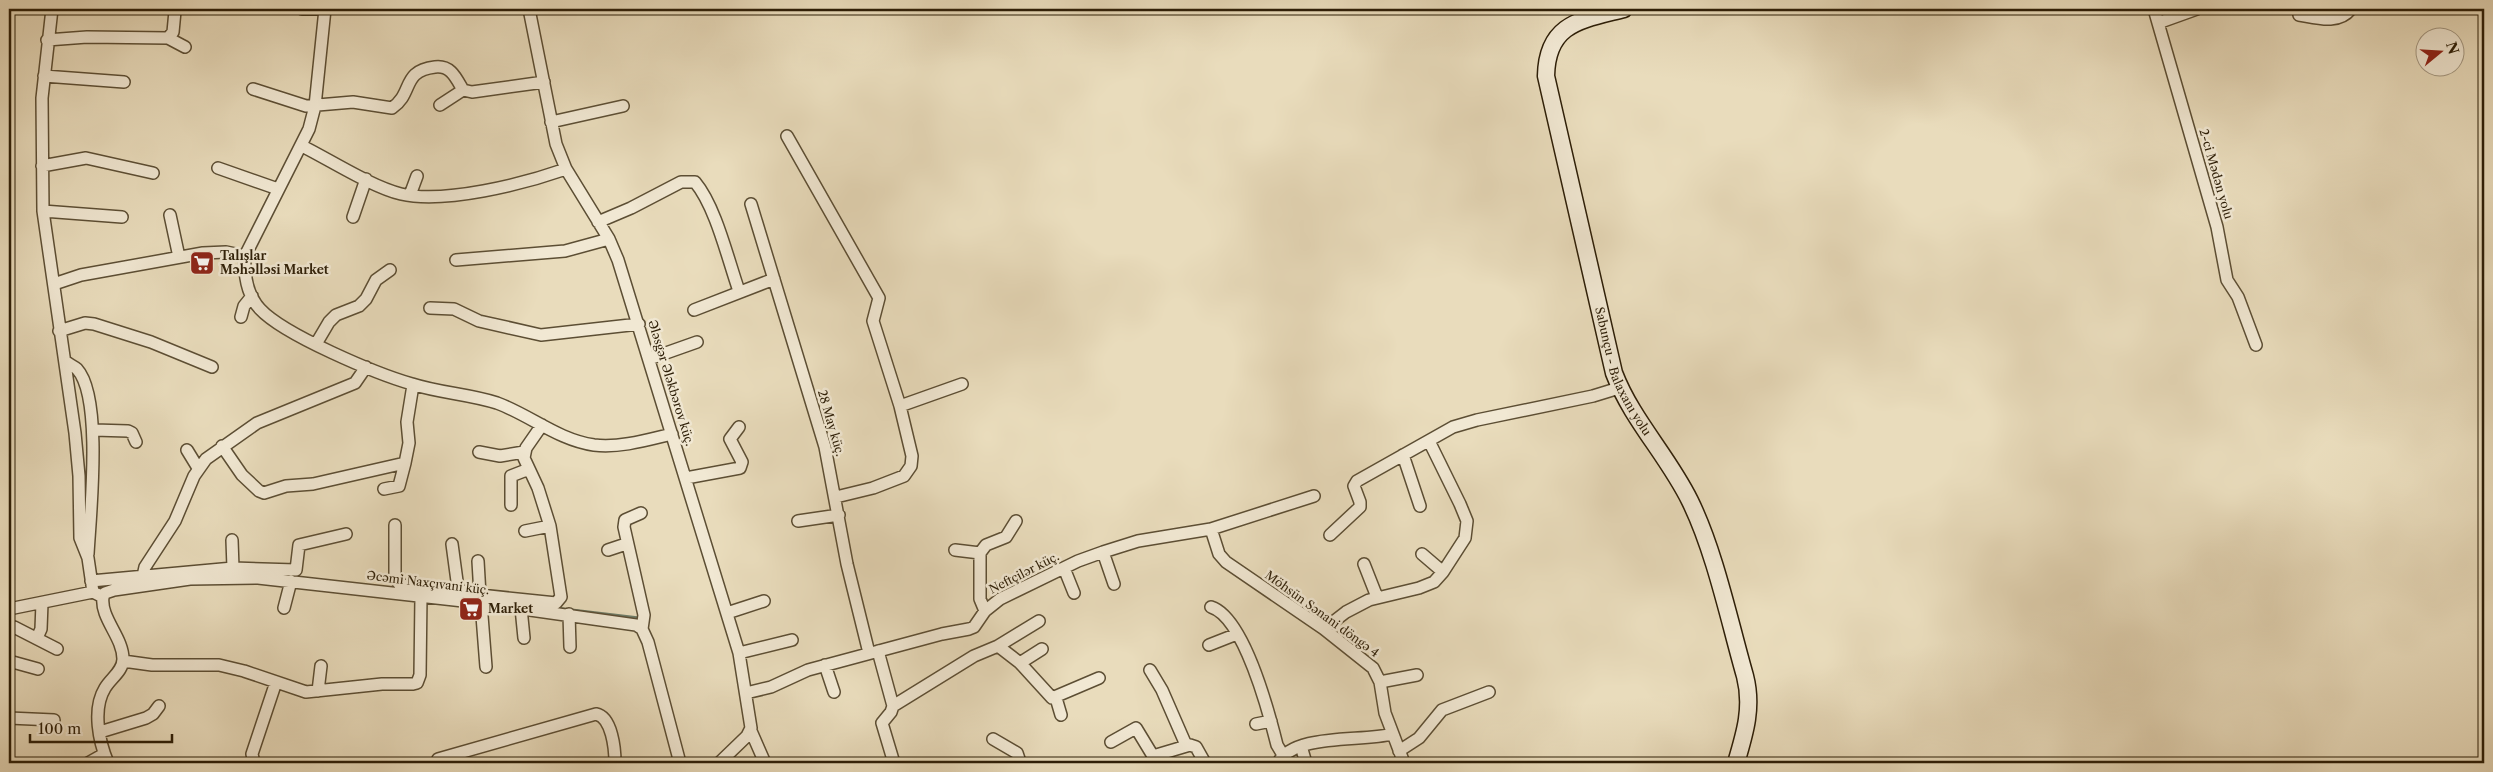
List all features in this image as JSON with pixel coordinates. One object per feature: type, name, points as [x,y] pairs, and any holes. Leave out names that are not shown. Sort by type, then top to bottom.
[{"type":"street","points":[[52,9],[44,76],[43,212],[79,476],[80,538],[88,558],[96,590],[119,641],[123,661],[120,670],[102,694],[98,714],[106,758],[88,763]]},
{"type":"street","points":[[302,9],[325,9],[315,106],[302,146],[278,189],[246,256],[244,272],[252,296],[259,309],[272,320],[316,344],[366,367],[413,385],[479,398],[499,404],[572,440],[594,445],[632,444],[672,434]]},
{"type":"street","name":"Ələsgər Ələkbərov küç.","points":[[529,9],[551,122],[566,169],[609,239],[618,260],[739,653],[751,731],[765,763]]},
{"type":"street","name":"Sabunçu - Balaxanı yolu","points":[[1624,9],[1581,20],[1564,30],[1551,45],[1546,76],[1609,359],[1619,388],[1689,498],[1712,561],[1750,700],[1747,726],[1736,763]]},
{"type":"street","name":"2-ci Mədən yolu","points":[[2154,9],[2218,227],[2227,280],[2238,298],[2256,345]]},
{"type":"street","points":[[2158,23],[2197,9]]},
{"type":"street","points":[[2299,15],[2329,20],[2346,15],[2351,9]]},
{"type":"street","points":[[168,38],[173,32],[175,12]]},
{"type":"street","points":[[48,40],[87,37],[168,38],[185,47]]},
{"type":"street","points":[[253,89],[292,102],[315,106],[353,102],[392,108],[397,104],[418,71],[441,66],[451,70],[463,90]]},
{"type":"street","points":[[44,76],[124,82]]},
{"type":"street","points":[[440,105],[463,90],[484,91],[544,82]]},
{"type":"street","points":[[551,122],[623,106]]},
{"type":"street","points":[[787,136],[879,298],[873,321],[900,406],[912,456],[911,466],[904,476],[873,488],[836,497]]},
{"type":"street","points":[[302,146],[400,194],[421,197],[515,186],[566,169]]},
{"type":"street","points":[[42,166],[86,158],[153,173]]},
{"type":"street","points":[[218,168],[278,189]]},
{"type":"street","points":[[410,195],[417,176]]},
{"type":"street","points":[[353,217],[366,179]]},
{"type":"street","points":[[598,222],[632,208],[681,182],[695,182],[700,188],[718,228],[739,291]]},
{"type":"street","name":"28 May küç.","points":[[751,204],[825,447],[836,497],[847,564],[893,706]]},
{"type":"street","points":[[43,212],[122,217]]},
{"type":"street","points":[[170,214],[179,257]]},
{"type":"street","points":[[456,260],[565,251],[609,239]]},
{"type":"street","points":[[54,284],[81,275],[179,257],[216,252],[246,256]]},
{"type":"street","points":[[316,344],[329,322],[336,316],[359,306],[366,299],[376,280],[390,270]]},
{"type":"street","points":[[694,310],[774,279]]},
{"type":"street","points":[[241,317],[246,302],[252,296]]},
{"type":"street","points":[[430,308],[454,309],[479,321],[541,335],[639,324]]},
{"type":"street","points":[[60,331],[86,323],[94,324],[151,342],[212,367]]},
{"type":"street","points":[[649,359],[697,342]]},
{"type":"street","points":[[64,361],[77,369],[83,378],[94,430],[88,558]]},
{"type":"street","points":[[143,576],[145,567],[175,521],[198,468],[222,446],[257,423],[355,383],[366,367]]},
{"type":"street","points":[[900,406],[962,384]]},
{"type":"street","points":[[384,489],[399,486],[409,443],[407,422],[413,385]]},
{"type":"street","points":[[1330,535],[1360,507],[1354,486],[1357,482],[1429,440],[1464,423],[1593,396],[1619,388]]},
{"type":"street","points":[[479,452],[500,456],[524,452],[542,425]]},
{"type":"street","points":[[686,478],[740,468],[742,462],[730,439],[739,427]]},
{"type":"street","points":[[94,430],[128,431],[132,433],[136,442]]},
{"type":"street","points":[[1324,630],[1346,612],[1377,597],[1419,588],[1434,582],[1443,572],[1465,538],[1467,521],[1429,440]]},
{"type":"street","points":[[222,446],[242,475],[259,491],[264,493],[286,486],[313,484],[405,463]]},
{"type":"street","points":[[186,450],[198,468]]},
{"type":"street","points":[[395,525],[396,582],[408,586],[481,599],[552,604],[559,601],[556,559],[550,526],[524,452]]},
{"type":"street","points":[[1403,455],[1420,506]]},
{"type":"street","points":[[511,505],[511,476],[529,469]]},
{"type":"street","name":"Neftçilər küç.","points":[[746,694],[766,689],[796,674],[825,665],[969,629],[974,627],[985,611],[1000,599],[1102,552],[1138,541],[1210,529],[1314,496]]},
{"type":"street","points":[[641,514],[625,520],[626,544],[644,615],[642,629],[648,642],[680,763]]},
{"type":"street","points":[[798,521],[839,515]]},
{"type":"street","points":[[985,611],[980,599],[980,553],[986,544],[1006,537],[1016,520]]},
{"type":"street","points":[[525,531],[550,526]]},
{"type":"street","name":"Möhsün Sənani döngə 4","points":[[1210,529],[1219,554],[1226,562],[1324,630],[1373,668],[1380,682]]},
{"type":"street","points":[[9,609],[96,590],[143,576],[233,568],[296,570],[299,545],[346,534]]},
{"type":"street","points":[[232,540],[233,568]]},
{"type":"street","points":[[452,544],[459,595]]},
{"type":"street","points":[[608,550],[626,544]]},
{"type":"street","points":[[955,550],[980,553]]},
{"type":"street","points":[[1102,552],[1114,584]]},
{"type":"street","points":[[1422,554],[1443,572]]},
{"type":"street","points":[[478,561],[486,667]]},
{"type":"street","points":[[1364,564],[1377,597]]},
{"type":"street","points":[[1064,568],[1074,593]]},
{"type":"street","name":"Əcəmi Naxçıvani küç.","points":[[96,590],[105,593],[190,579],[236,577],[291,581],[420,596],[459,595]]},
{"type":"street","points":[[284,608],[291,581]]},
{"type":"street","points":[[123,661],[152,664],[219,665],[299,691],[417,683],[420,675],[420,596]]},
{"type":"street","name":"Əcəmi Naxçıvani küç.","points":[[481,599],[521,608],[629,623],[642,629]]},
{"type":"street","points":[[727,612],[764,600]]},
{"type":"street","points":[[37,638],[42,622],[42,603]]},
{"type":"street","points":[[1211,607],[1220,611],[1237,634],[1254,666],[1271,721],[1280,759],[1301,746],[1379,738],[1392,734]]},
{"type":"street","points":[[521,608],[524,638]]},
{"type":"street","points":[[569,614],[570,647]]},
{"type":"street","points":[[894,763],[882,723],[891,712],[893,706],[974,656],[998,646],[1039,621]]},
{"type":"street","points":[[9,627],[14,627],[57,649]]},
{"type":"street","points":[[1209,644],[1237,634]]},
{"type":"street","points":[[739,653],[792,640]]},
{"type":"street","points":[[998,646],[1020,663],[1052,698],[1056,698],[1099,678]]},
{"type":"street","points":[[1020,663],[1042,649]]},
{"type":"street","points":[[9,661],[38,668]]},
{"type":"street","points":[[825,665],[834,692]]},
{"type":"street","points":[[318,691],[321,666]]},
{"type":"street","points":[[1150,670],[1162,690],[1186,745]]},
{"type":"street","points":[[1404,763],[1382,705],[1380,682],[1417,675]]},
{"type":"street","points":[[254,763],[252,754],[276,682]]},
{"type":"street","points":[[1399,750],[1419,738],[1442,710],[1489,692]]},
{"type":"street","points":[[1056,698],[1061,715]]},
{"type":"street","points":[[100,732],[146,718],[153,714],[159,706]]},
{"type":"street","points":[[438,759],[596,714],[602,715],[606,719],[613,744],[615,763]]},
{"type":"street","points":[[9,718],[54,720]]},
{"type":"street","points":[[1256,724],[1271,721]]},
{"type":"street","points":[[1111,742],[1136,728],[1153,756],[1186,745],[1196,747],[1205,763]]},
{"type":"street","points":[[719,763],[751,731]]},
{"type":"street","points":[[993,739],[1017,753],[1019,759],[1016,763]]},
{"type":"street","points":[[1301,746],[1306,763]]},
{"type":"waterway","points":[[555,608],[639,618]]},
{"type":"place","name":"Talışlar Məhəlləsi Market","points":[[202,263]]},
{"type":"place","name":"Market","points":[[471,609]]}]
